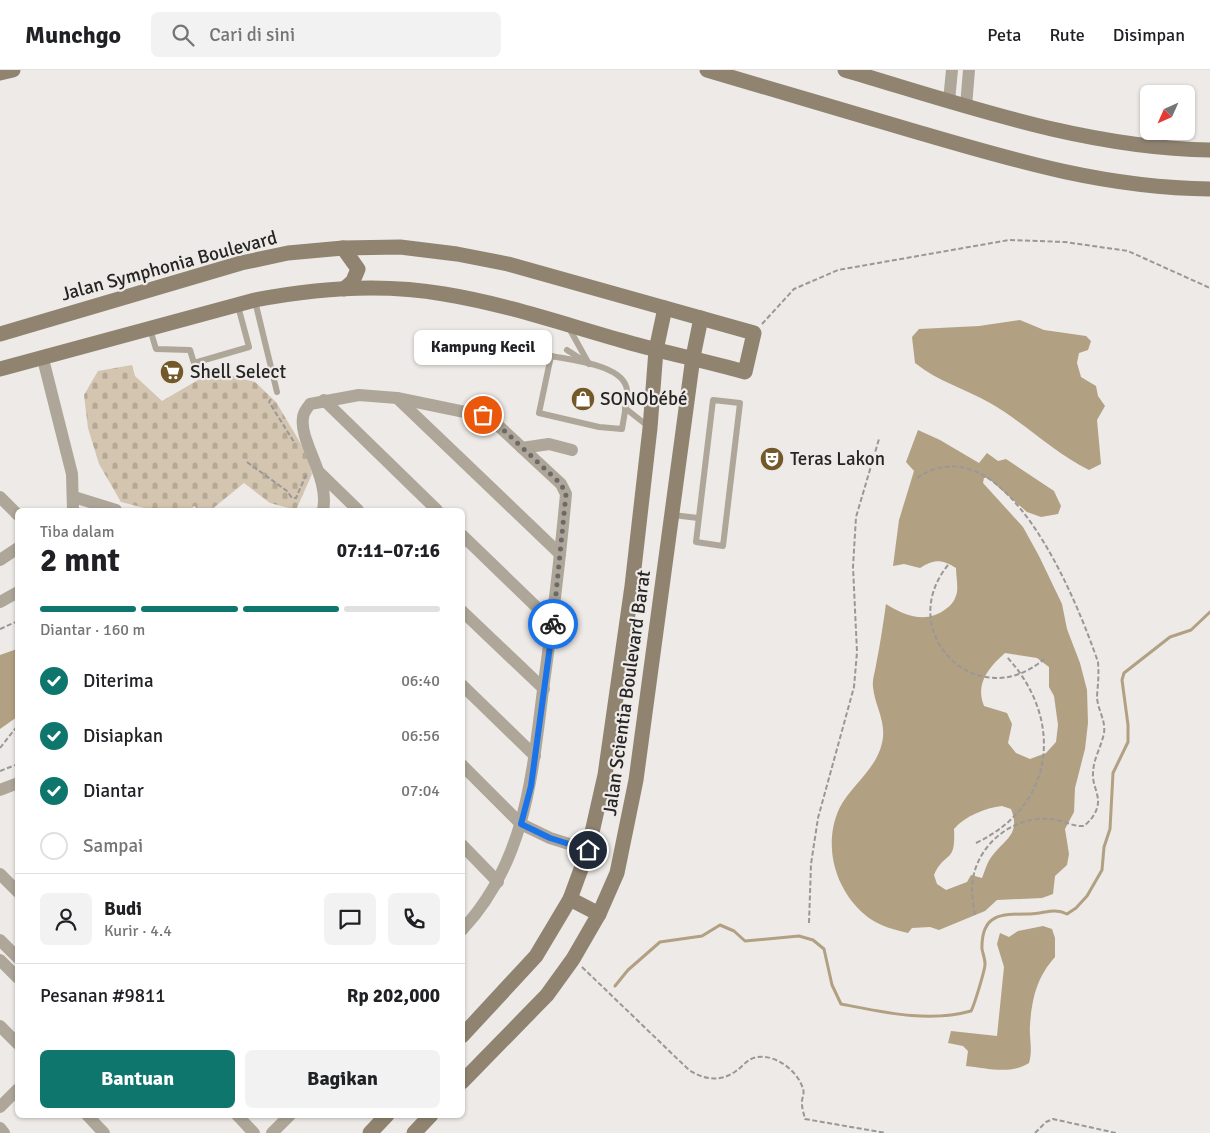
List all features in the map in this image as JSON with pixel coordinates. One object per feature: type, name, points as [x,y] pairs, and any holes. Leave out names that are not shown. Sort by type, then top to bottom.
[{"type":"street","points":[[0,73],[13,70]]},
{"type":"street","points":[[707,70],[1031,166],[1106,181],[1177,188],[1210,189]]},
{"type":"street","points":[[844,70],[1040,128],[1112,142],[1179,150],[1210,150]]},
{"type":"street","points":[[950,101],[952,70]]},
{"type":"street","points":[[966,106],[969,70]]},
{"type":"street","name":"Jalan Symphonia Boulevard","points":[[0,334],[241,263],[288,253],[343,248],[400,247],[457,254],[508,264],[754,333]]},
{"type":"street","points":[[343,248],[358,269],[353,281],[344,289]]},
{"type":"street","points":[[0,369],[43,359],[255,300],[289,293],[344,289],[390,288],[443,293],[488,302],[656,350],[693,357],[745,372],[754,333]]},
{"type":"street","name":"Jalan Scientia Boulevard Barat","points":[[465,1033],[536,956],[570,899],[588,850],[605,774],[632,586],[650,428],[656,350],[665,308]]},
{"type":"street","name":"Jalan Scientia Boulevard Barat","points":[[465,1079],[547,995],[573,958],[599,914],[618,873],[638,770],[693,357],[701,318]]},
{"type":"street","points":[[43,359],[72,474],[73,504],[102,508]]},
{"type":"street","points":[[323,508],[320,473],[302,427],[304,413],[310,404],[359,395],[397,398],[489,417],[565,490],[553,623],[531,786],[511,856],[498,882],[465,924]]},
{"type":"street","points":[[397,398],[560,554]]},
{"type":"street","points":[[324,400],[435,508]]},
{"type":"street","points":[[522,448],[549,444],[572,450]]},
{"type":"street","points":[[320,473],[356,508]]},
{"type":"street","points":[[0,497],[15,512]]},
{"type":"street","points":[[465,538],[553,623]]},
{"type":"street","points":[[0,560],[15,550]]},
{"type":"street","points":[[0,602],[15,594]]},
{"type":"street","points":[[465,614],[544,690]]},
{"type":"street","points":[[465,688],[535,756]]},
{"type":"street","points":[[465,768],[521,824],[550,838],[588,850]]},
{"type":"street","points":[[0,790],[15,786]]},
{"type":"street","points":[[465,848],[498,882]]},
{"type":"street","points":[[0,874],[15,889]]},
{"type":"street","points":[[570,899],[599,914]]},
{"type":"street","points":[[0,940],[15,955]]},
{"type":"street","points":[[0,960],[15,975]]},
{"type":"street","points":[[0,1026],[15,1041]]},
{"type":"street","points":[[0,1107],[15,1092]]},
{"type":"street","points":[[90,1118],[104,1133]]},
{"type":"street","points":[[239,1118],[254,1133]]},
{"type":"street","points":[[272,1133],[287,1118]]},
{"type":"street","points":[[370,1133],[384,1118]]},
{"type":"street","points":[[414,1133],[428,1118]]},
{"type":"street","points":[[0,1128],[4,1133]]},
{"type":"lane","points":[[255,300],[277,392]]},
{"type":"lane","points":[[150,329],[156,349],[190,350],[194,363],[249,347],[237,305]]},
{"type":"lane","points":[[568,325],[589,364]]},
{"type":"lane","points":[[566,350],[589,364]]},
{"type":"lane","points":[[551,356],[607,369],[624,381],[627,390],[625,408],[622,430],[599,428],[539,413],[551,356]]},
{"type":"lane","points":[[713,400],[740,403],[722,546],[696,542],[698,518],[713,400]]},
{"type":"lane","points":[[625,408],[650,428]]},
{"type":"lane","points":[[673,515],[698,518]]},
{"type":"path","points":[[754,333],[794,289],[838,270],[1009,240],[1065,242],[1128,250],[1210,288]]},
{"type":"path","points":[[277,392],[269,402],[297,447]]},
{"type":"path","points":[[809,923],[810,864],[818,818],[854,687],[857,652],[853,567],[856,517],[879,439]]},
{"type":"path","points":[[247,462],[287,491],[292,498],[296,498],[307,468]]},
{"type":"path","points":[[917,478],[941,466],[955,465],[972,469],[987,477],[1021,510],[1038,530],[1052,553],[1098,662],[1100,678],[1097,696],[1104,724],[1104,734],[1094,762],[1093,777],[1098,795],[1098,807],[1092,819],[1084,826],[1076,827],[1068,822],[1052,819],[1035,819],[1015,825],[1002,832],[990,843],[981,857],[975,873],[972,888],[975,916]]},
{"type":"path","points":[[948,566],[940,576],[930,605],[930,620],[934,635],[942,651],[954,662],[980,676],[1006,678],[1025,673],[1044,659]]},
{"type":"path","points":[[0,629],[15,622]]},
{"type":"path","points":[[976,843],[1000,828],[1016,814],[1027,799],[1042,765],[1044,730],[1037,701],[1022,672],[1007,657]]},
{"type":"path","points":[[0,748],[15,729]]},
{"type":"path","points":[[0,771],[15,765]]},
{"type":"path","points":[[1000,828],[1002,832]]},
{"type":"path","points":[[573,958],[689,1070],[702,1078],[719,1078],[733,1073],[751,1059],[763,1057],[779,1060],[799,1078],[804,1091],[802,1103],[805,1119],[886,1133]]},
{"type":"path","points":[[1035,1133],[1046,1122],[1053,1119],[1116,1133]]},
{"type":"green space","points":[[132,365],[135,376],[162,401],[198,380],[221,373],[255,382],[276,402],[307,454],[312,474],[297,508],[289,508],[270,503],[244,483],[213,508],[196,508],[194,506],[192,508],[144,508],[121,502],[99,464],[88,428],[84,395],[98,371]]},
{"type":"shaded area","points":[[1020,320],[1044,330],[1086,336],[1091,341],[1088,350],[1079,353],[1077,363],[1081,377],[1096,386],[1098,396],[1105,406],[1097,420],[1101,464],[1089,470],[1076,463],[1003,411],[981,398],[942,380],[915,363],[912,337],[919,329],[979,326]]},
{"type":"shaded area","points":[[918,430],[940,440],[979,463],[987,453],[998,461],[1006,459],[1054,491],[1061,506],[1058,514],[1041,517],[1027,512],[988,478],[984,478],[983,483],[1023,527],[1062,604],[1067,629],[1080,663],[1087,690],[1088,723],[1085,749],[1075,788],[1074,812],[1065,829],[1069,854],[1067,865],[1055,876],[1053,894],[1042,898],[997,900],[985,911],[939,930],[930,927],[912,928],[908,933],[878,923],[858,908],[848,896],[841,883],[832,854],[834,824],[839,809],[869,769],[879,753],[882,743],[883,728],[874,694],[873,679],[886,604],[909,615],[917,617],[932,616],[951,605],[957,592],[956,568],[946,563],[938,561],[920,568],[904,564],[893,566],[899,520],[914,471],[906,462]],"holes":[[[1005,653],[1037,658],[1049,667],[1049,687],[1054,696],[1058,725],[1056,742],[1046,753],[1030,759],[1016,753],[1008,743],[1012,724],[1007,713],[984,706],[982,698],[981,691],[985,677],[993,665]],[[1002,806],[1011,809],[1014,818],[1013,830],[990,858],[982,878],[971,875],[967,882],[946,890],[937,884],[934,875],[938,867],[951,853],[954,829],[976,813]]]},
{"type":"shaded area","points":[[15,650],[15,718],[0,729],[0,655]]},
{"type":"shaded area","points":[[1043,926],[1052,929],[1055,938],[1055,957],[1044,972],[1036,988],[1030,1025],[1031,1053],[1029,1063],[1022,1067],[1006,1070],[966,1066],[968,1051],[963,1046],[948,1043],[951,1031],[997,1036],[1004,967],[997,944],[1000,933],[1009,937],[1018,931]]},
{"type":"waterway","points":[[615,986],[628,970],[660,942],[702,936],[720,925],[734,931],[745,941],[799,936],[813,940],[824,949],[832,985],[841,1004],[889,1013],[922,1016],[938,1016],[971,1011],[985,968],[982,949],[983,937],[989,922],[995,918],[1011,914],[1035,914],[1053,911],[1067,914],[1076,908],[1087,896],[1102,870],[1104,847],[1110,829],[1113,773],[1128,742],[1128,725],[1122,680],[1124,673],[1170,637],[1191,630],[1210,612]]},
{"type":"way so far","points":[[483,415],[494,421],[561,484],[565,490],[553,624]]},
{"type":"place","name":"Shell Select","points":[[172,372]]},
{"type":"place","name":"SONObébé","points":[[583,399]]},
{"type":"place","name":"Kampung Kecil","points":[[483,415]]},
{"type":"place","name":"Teras Lakon","points":[[772,459]]},
{"type":"route","points":[[553,624],[531,786],[521,824],[550,838],[588,850]]}]
